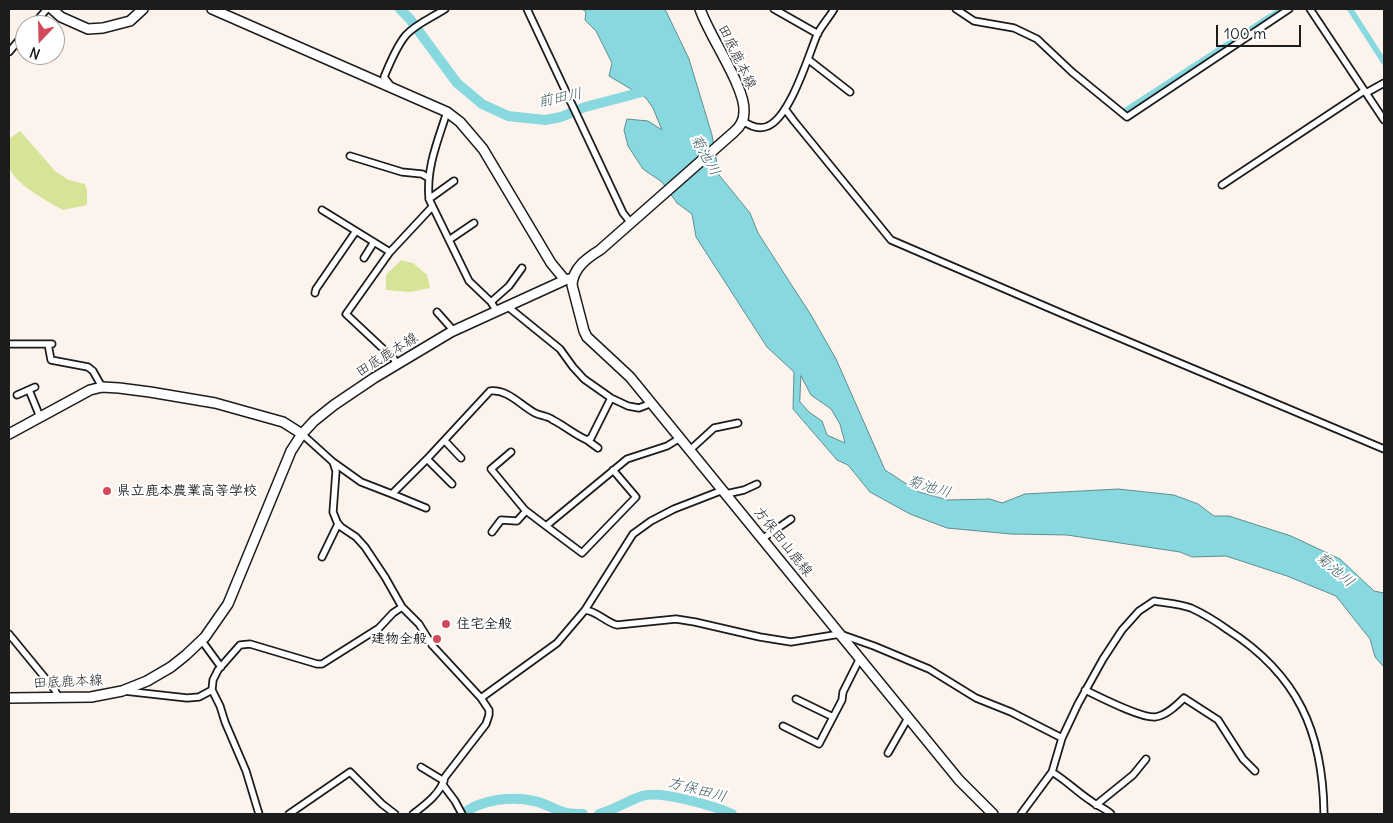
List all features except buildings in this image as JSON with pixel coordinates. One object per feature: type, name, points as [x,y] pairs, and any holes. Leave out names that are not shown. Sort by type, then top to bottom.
[{"type":"main road","points":[[52,9],[61,17],[88,29],[102,28],[130,21],[143,9]]},
{"type":"main road","points":[[212,9],[447,112],[460,122],[483,149],[551,263],[569,279]]},
{"type":"main road","name":"田底鹿本線","points":[[9,698],[91,697],[122,691],[147,681],[170,667],[202,641],[228,604],[284,465],[302,434],[314,421],[334,405],[397,364],[493,306],[507,306],[569,279],[581,264],[631,223],[734,132],[743,121],[744,112],[741,94],[700,10]]},
{"type":"main road","name":"方保田山鹿線","points":[[569,279],[587,336],[630,377],[959,780],[993,814]]},
{"type":"main road","points":[[9,434],[90,390],[102,387],[150,392],[215,404],[283,422],[302,434]]},
{"type":"street","points":[[392,87],[384,77],[404,37],[445,9]]},
{"type":"street","points":[[527,9],[623,213],[631,223]]},
{"type":"street","points":[[774,9],[818,34]]},
{"type":"street","points":[[743,121],[752,128],[766,128],[774,123],[785,109],[809,60],[818,34],[834,9]]},
{"type":"street","points":[[956,9],[974,21],[1014,28],[1037,39],[1072,72],[1127,117],[1289,9]]},
{"type":"street","points":[[1310,9],[1384,120]]},
{"type":"street","points":[[809,60],[850,92]]},
{"type":"street","points":[[1222,185],[1365,92],[1384,83]]},
{"type":"street","points":[[785,109],[891,240],[1384,449]]},
{"type":"street","points":[[447,112],[436,141],[428,184],[432,207],[469,281],[493,306],[522,268]]},
{"type":"street","points":[[350,156],[402,172],[422,174],[429,178]]},
{"type":"street","points":[[429,198],[454,182]]},
{"type":"street","points":[[397,364],[346,314],[390,252],[432,207]]},
{"type":"street","points":[[322,210],[390,252]]},
{"type":"street","points":[[449,240],[474,223]]},
{"type":"street","points":[[315,293],[356,231]]},
{"type":"street","points":[[364,258],[374,242]]},
{"type":"street","points":[[507,306],[560,348],[584,379],[611,398],[628,406],[639,408],[652,403]]},
{"type":"street","points":[[437,312],[453,330]]},
{"type":"street","points":[[9,344],[50,344],[51,360],[88,367],[93,371],[102,387]]},
{"type":"street","points":[[17,394],[36,387]]},
{"type":"street","points":[[29,390],[40,417]]},
{"type":"street","points":[[392,494],[445,441],[490,391],[497,391],[522,403],[535,413],[551,418],[598,448]]},
{"type":"street","points":[[587,440],[591,438],[611,398]]},
{"type":"street","points":[[690,450],[714,428],[738,423]]},
{"type":"street","points":[[302,434],[333,462],[361,482],[426,508]]},
{"type":"street","points":[[546,526],[627,458],[666,446],[680,438]]},
{"type":"street","points":[[445,441],[461,458]]},
{"type":"street","points":[[510,452],[491,469],[526,511],[582,553],[636,497],[613,470]]},
{"type":"street","points":[[427,459],[452,484]]},
{"type":"street","points":[[333,462],[336,472],[333,512],[338,524],[356,537],[385,577],[402,607],[419,624],[432,645],[481,698],[489,710],[489,718],[445,778],[444,783],[432,799],[413,814]]},
{"type":"street","points":[[481,698],[557,643],[585,610],[633,534],[651,521],[674,509],[724,492],[744,490],[757,484]]},
{"type":"street","points":[[492,532],[501,520],[517,521],[526,511]]},
{"type":"street","points":[[762,539],[792,519]]},
{"type":"street","points":[[322,557],[338,524]]},
{"type":"street","points":[[1021,814],[1052,772],[1062,738],[1085,690],[1103,659],[1122,630],[1139,611],[1154,601],[1191,608],[1224,627],[1254,648],[1276,668],[1290,686],[1310,726],[1316,749],[1324,800],[1324,814]]},
{"type":"street","points":[[259,814],[246,771],[212,690],[213,680],[221,667],[240,645],[250,644],[322,664],[379,628],[393,613],[402,607]]},
{"type":"street","points":[[585,610],[592,610],[612,624],[617,625],[676,619],[790,642],[840,634],[929,669],[976,698],[1011,712],[1062,738]]},
{"type":"street","points":[[9,634],[55,690],[58,697]]},
{"type":"street","points":[[202,641],[221,667]]},
{"type":"street","points":[[783,726],[819,744],[860,658]]},
{"type":"street","points":[[122,691],[187,698],[198,697],[212,690]]},
{"type":"street","points":[[1085,690],[1138,714],[1155,717],[1172,709],[1184,698],[1218,720],[1243,760],[1255,771]]},
{"type":"street","points":[[796,699],[832,717]]},
{"type":"street","points":[[888,753],[908,718]]},
{"type":"street","points":[[1096,805],[1133,775],[1146,759]]},
{"type":"street","points":[[421,767],[444,783],[462,814]]},
{"type":"street","points":[[289,814],[350,772],[395,814]]},
{"type":"street","points":[[1052,772],[1111,814]]},
{"type":"green space","points":[[20,131],[56,172],[69,180],[85,184],[87,205],[63,210],[33,192],[12,174],[8,161],[9,139]]},
{"type":"green space","points":[[401,260],[413,263],[427,275],[430,288],[410,292],[386,290],[386,275]]},
{"type":"water","name":"菊池川","points":[[582,9],[665,9],[689,59],[712,135],[719,175],[750,213],[758,233],[811,315],[836,359],[885,470],[919,492],[948,500],[990,499],[1002,503],[1025,494],[1118,489],[1174,495],[1198,504],[1214,516],[1229,516],[1291,536],[1340,559],[1374,591],[1384,593],[1384,667],[1375,657],[1370,639],[1336,596],[1287,576],[1226,556],[1192,557],[1180,552],[1067,535],[1011,534],[947,528],[910,514],[870,492],[848,465],[837,460],[793,409],[794,372],[767,347],[696,237],[692,214],[677,203],[662,182],[643,169],[628,146],[624,130],[627,119],[648,121],[662,130],[653,108],[646,98],[609,76],[612,63],[596,31],[585,20],[586,12]],"holes":[[[801,376],[811,395],[831,409],[840,424],[845,443],[827,435],[822,421],[809,412],[800,402]]]},
{"type":"waterway","name":"前田川","points":[[400,9],[409,18],[457,83],[482,104],[508,116],[545,120],[561,117],[585,107],[650,90]]},
{"type":"waterway","points":[[1125,111],[1282,9]]},
{"type":"waterway","points":[[1350,9],[1384,62]]},
{"type":"waterway","name":"方保田川","points":[[599,814],[636,798],[650,795],[687,800],[732,814]]},
{"type":"waterway","name":"方保田川","points":[[463,814],[479,805],[507,799],[538,802],[559,811],[583,814]]},
{"type":"place","name":"県立鹿本農業高等学校","points":[[107,491]]},
{"type":"place","name":"住宅全般","points":[[446,624]]},
{"type":"place","name":"建物全般","points":[[437,639]]}]
